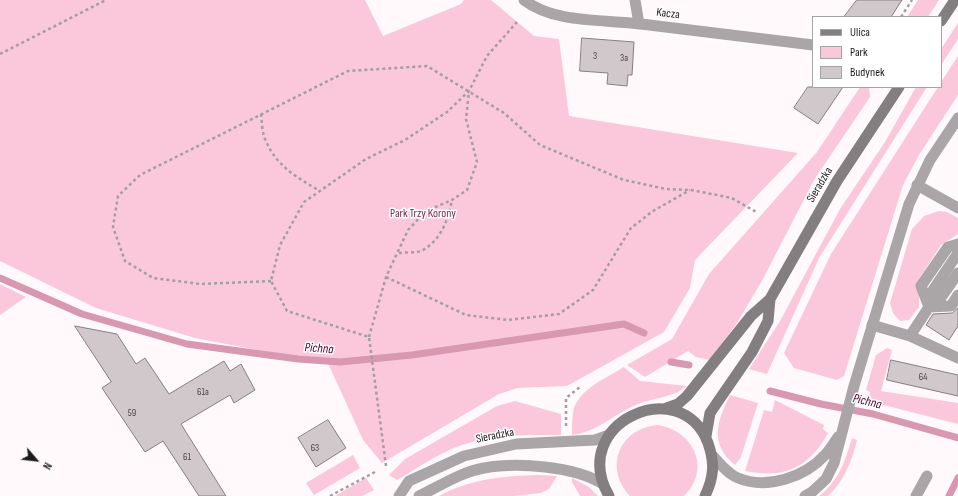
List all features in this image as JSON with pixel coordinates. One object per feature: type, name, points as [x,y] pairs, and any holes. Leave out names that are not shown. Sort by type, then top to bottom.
[{"type":"main road","points":[[942,20],[955,0]]},
{"type":"main road","name":"Sieradzka","points":[[664,409],[678,404],[687,396],[751,316],[770,298],[837,181],[897,88]]},
{"type":"main road","name":"Sieradzka","points":[[706,436],[710,413],[752,352],[768,321],[770,298]]},
{"type":"main road","points":[[609,496],[603,484],[600,464],[604,444],[609,436],[619,423],[633,414],[648,410],[664,409],[677,412],[688,418],[698,426],[706,436],[713,456],[714,470],[711,484],[705,496]]},
{"type":"street","name":"Kacza","points":[[524,0],[543,12],[571,18],[639,24],[812,45]]},
{"type":"street","points":[[635,0],[639,24]]},
{"type":"street","points":[[805,496],[812,492],[826,479],[834,463],[854,386],[900,229],[917,185],[930,160],[958,118]]},
{"type":"street","points":[[917,185],[958,208]]},
{"type":"street","points":[[929,307],[921,286],[948,247],[958,244]]},
{"type":"street","points":[[929,307],[931,293],[958,253]]},
{"type":"street","points":[[910,336],[929,307],[940,299],[958,273]]},
{"type":"street","points":[[929,307],[951,306],[958,295]]},
{"type":"street","points":[[872,325],[910,336],[958,358]]},
{"type":"street","points":[[713,456],[725,469],[738,478],[750,481],[776,481],[795,476],[810,468],[825,455],[842,432]]},
{"type":"street","name":"Sieradzka","points":[[399,496],[409,480],[464,456],[516,444],[595,440],[609,436]]},
{"type":"street","points":[[419,496],[454,479],[483,468],[519,466],[578,472],[592,477],[603,484]]},
{"type":"street","points":[[916,496],[926,476]]},
{"type":"path","points":[[0,54],[106,0]]},
{"type":"path","points":[[902,16],[912,0]]},
{"type":"path","points":[[370,337],[287,311],[270,281],[280,245],[304,202],[366,159],[405,140],[447,112],[469,91],[487,56],[517,22]]},
{"type":"path","points":[[270,281],[200,284],[153,278],[125,262],[113,227],[118,196],[140,175],[348,71],[427,66],[504,113],[540,146],[624,180],[666,189],[691,190],[732,198],[758,212]]},
{"type":"path","points":[[386,466],[370,337],[386,277],[399,253],[408,230],[426,211],[452,200],[467,190],[477,162],[466,119],[469,91]]},
{"type":"path","points":[[261,114],[264,138],[276,160],[291,174],[320,191]]},
{"type":"path","points":[[386,277],[466,315],[508,320],[559,314],[593,290],[631,228],[653,210],[691,190]]},
{"type":"path","points":[[399,253],[421,251],[438,237],[448,218],[452,200]]},
{"type":"path","points":[[566,428],[566,398],[580,387]]},
{"type":"path","points":[[330,496],[375,472]]},
{"type":"green space","name":"Park Trzy Korony","points":[[0,0],[365,0],[383,36],[461,4],[464,0],[491,0],[534,36],[559,39],[569,116],[798,153],[695,260],[690,288],[664,332],[567,386],[518,388],[499,394],[382,463],[363,440],[327,361],[314,361],[195,338],[96,308],[0,261]]},
{"type":"green space","points":[[918,0],[939,0],[929,16],[908,16]]},
{"type":"green space","points":[[958,23],[958,39],[942,63],[942,47]]},
{"type":"green space","points":[[958,56],[958,95],[919,155],[903,185],[844,376],[837,380],[794,368],[784,353],[831,254],[937,88],[942,88],[942,80]]},
{"type":"green space","points":[[859,88],[869,88],[870,97],[814,180],[763,279],[737,323],[710,360],[696,357],[688,351],[645,377],[627,365],[672,339],[709,274],[817,152]]},
{"type":"green space","points":[[915,88],[926,88],[819,258],[767,374],[749,369],[780,321],[840,209],[885,142]]},
{"type":"green space","points":[[939,211],[947,212],[958,218],[958,234],[941,245],[919,279],[919,307],[909,320],[900,321],[893,313],[890,303],[912,229],[924,216]]},
{"type":"green space","points":[[0,284],[26,297],[0,315]]},
{"type":"green space","points":[[887,348],[892,350],[881,391],[958,403],[958,424],[868,401],[870,392],[866,390],[876,355]]},
{"type":"green space","points":[[624,367],[640,381],[687,386],[676,393],[638,404],[590,430],[572,435],[573,413],[575,405],[580,398],[586,391],[601,380]]},
{"type":"green space","points":[[730,395],[758,403],[741,457],[735,465],[721,449],[718,432],[719,423]]},
{"type":"green space","points":[[775,400],[824,425],[823,429],[828,433],[821,445],[812,455],[804,463],[794,468],[783,472],[772,473],[745,471],[764,410],[772,412]]},
{"type":"green space","points":[[515,401],[561,414],[561,435],[511,436],[474,441],[445,452],[397,480],[389,475],[405,459],[497,406]]},
{"type":"green space","points":[[658,425],[671,429],[681,435],[689,443],[695,453],[698,463],[697,474],[692,485],[684,496],[630,496],[622,485],[618,473],[617,462],[620,451],[625,441],[634,433],[645,428]]},
{"type":"green space","points":[[852,438],[857,440],[853,456],[843,477],[828,496],[819,496],[832,484],[844,463]]},
{"type":"green space","points":[[353,455],[360,468],[314,495],[306,483]]},
{"type":"green space","points":[[512,476],[557,476],[549,489],[541,493],[514,496],[439,496],[451,490],[475,482]]},
{"type":"green space","points":[[366,478],[374,490],[362,496],[335,496]]},
{"type":"green space","points":[[572,478],[589,487],[598,496],[580,496],[572,482]]},
{"type":"building","points":[[857,0],[902,0],[892,16],[845,16]]},
{"type":"building","points":[[582,38],[634,42],[632,75],[628,75],[627,86],[607,84],[608,73],[580,71]]},
{"type":"building","points":[[808,87],[842,88],[818,124],[794,108]]},
{"type":"building","points":[[958,308],[958,326],[949,340],[926,325],[933,314],[952,313]]},
{"type":"building","points":[[75,326],[117,334],[136,364],[145,358],[169,394],[224,361],[230,371],[241,364],[255,390],[234,403],[230,395],[181,424],[226,496],[199,496],[163,441],[145,452],[102,388],[111,382]]},
{"type":"building","points":[[891,360],[958,375],[958,396],[887,380]]},
{"type":"building","points":[[328,420],[346,448],[316,467],[298,438]]},
{"type":"waterway","name":"Pichna","points":[[0,278],[82,314],[187,344],[298,359],[340,362],[412,355],[624,324],[644,333]]},
{"type":"waterway","name":"Pichna","points":[[671,362],[689,365]]},
{"type":"waterway","name":"Pichna","points":[[770,391],[821,404],[873,414],[958,438]]},
{"type":"waterway","points":[[949,496],[958,478]]}]
